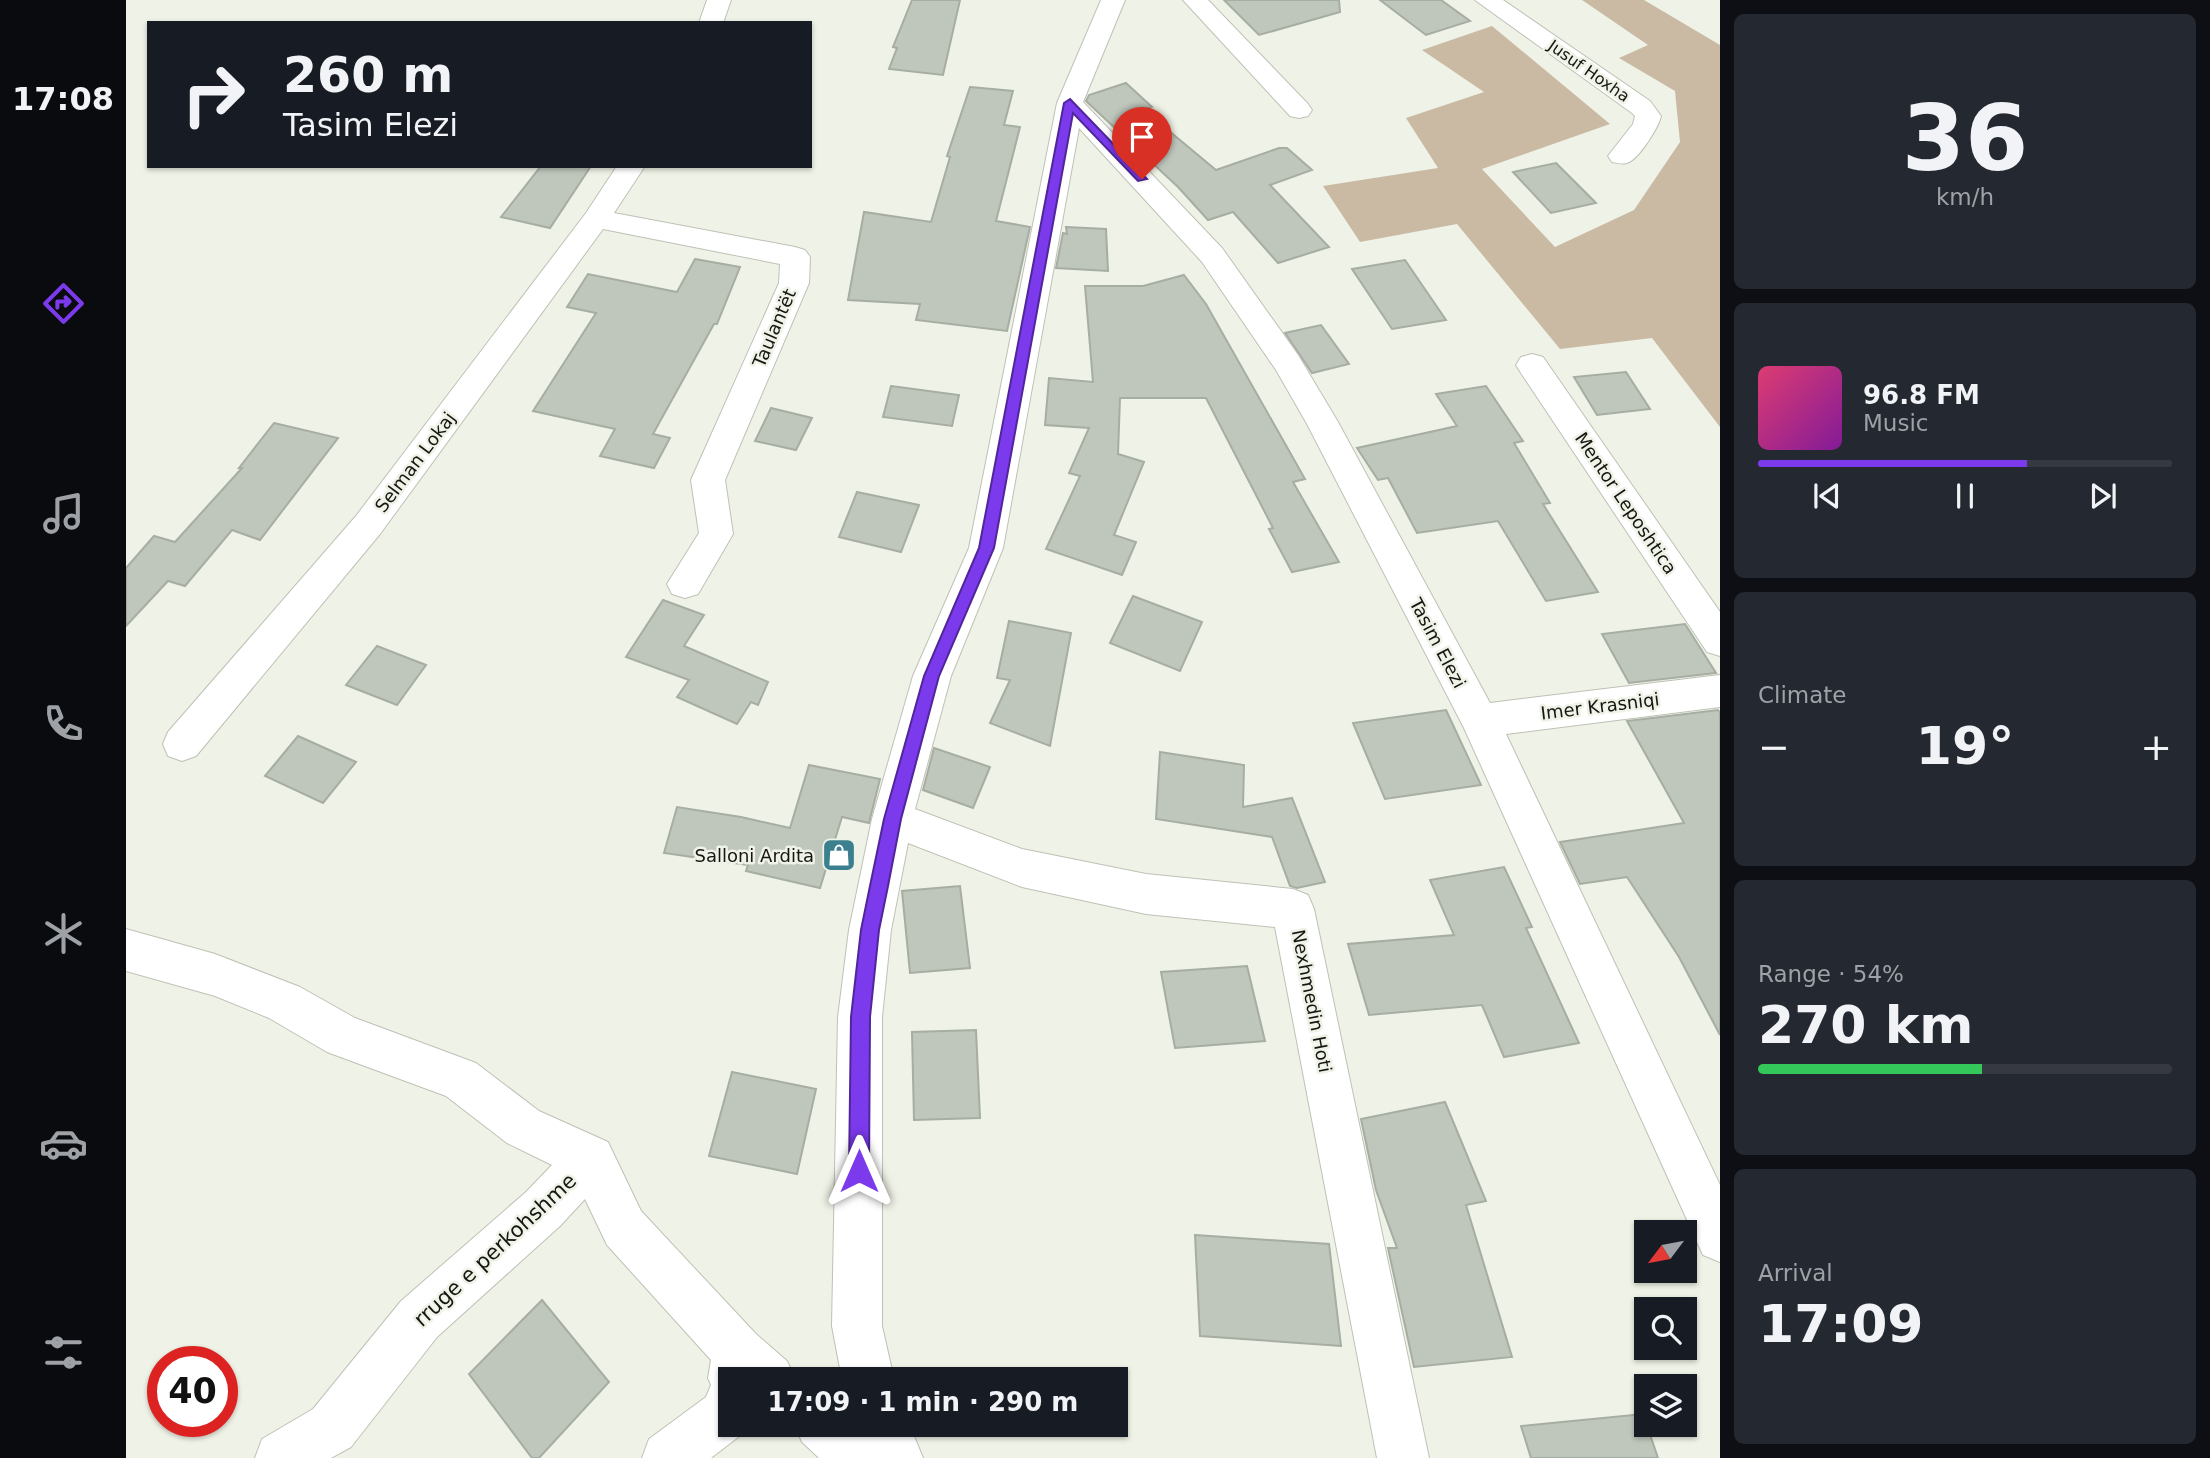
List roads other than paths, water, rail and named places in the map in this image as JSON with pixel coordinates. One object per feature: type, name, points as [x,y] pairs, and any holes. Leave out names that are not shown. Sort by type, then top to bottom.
[{"type":"street","points":[[712,21],[719,0]]},
{"type":"street","points":[[866,1367],[857,1326],[860,1017],[870,930],[892,819],[932,676],[986,548],[1070,103],[1113,0]]},
{"type":"street","points":[[1195,0],[1299,110]]},
{"type":"street","name":"Jusuf Hoxha","points":[[1487,0],[1641,107],[1648,116],[1646,125],[1622,156]]},
{"type":"street","name":"Tasim Elezi","points":[[1070,103],[1212,255],[1287,363],[1322,422],[1479,721],[1720,1238]]},
{"type":"street","name":"Selman Lokaj","points":[[182,744],[368,525],[596,219],[630,168]]},
{"type":"street","name":"Taulantët","points":[[596,219],[795,257],[794,283],[708,480],[716,534],[685,584]]},
{"type":"street","name":"Mentor Leposhtica","points":[[1532,365],[1720,641]]},
{"type":"street","name":"Imer Krasniqi","points":[[1479,721],[1720,691]]},
{"type":"street","name":"Nexhmedin Hoti","points":[[892,819],[1022,868],[1146,894],[1293,909],[1403,1458]]},
{"type":"street","points":[[126,950],[226,979],[284,1002],[343,1036],[460,1079],[523,1127],[592,1159],[624,1228],[744,1367]]},
{"type":"street","name":"rruge e perkohshme","points":[[281,1458],[332,1428],[419,1319],[543,1209],[592,1159]]},
{"type":"street","points":[[668,1458],[718,1420]]},
{"type":"street","points":[[835,1437],[859,1458]]},
{"type":"street","points":[[888,1437],[897,1458]]},
{"type":"place","name":"Salloni Ardita","points":[[839,855]]}]
